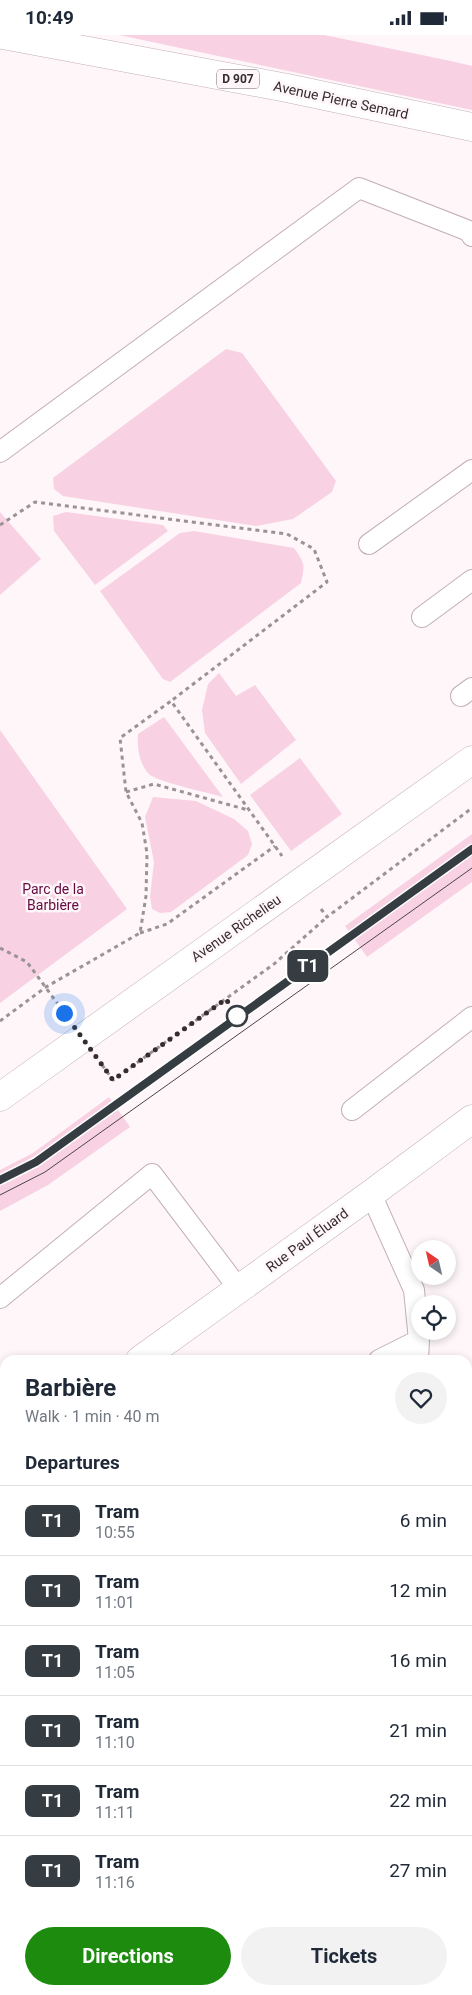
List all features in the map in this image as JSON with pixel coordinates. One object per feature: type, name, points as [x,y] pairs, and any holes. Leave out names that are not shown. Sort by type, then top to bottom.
[{"type":"street","name":"Avenue Pierre Semard","points":[[4,35],[287,88],[472,127]]},
{"type":"street","name":"Avenue Richelieu","points":[[0,1097],[472,760]]},
{"type":"street","name":"Rue Paul Éluard","points":[[147,1355],[472,1119]]},
{"type":"lane","points":[[0,452],[359,188],[469,231],[472,236]]},
{"type":"lane","points":[[369,544],[472,470]]},
{"type":"lane","points":[[422,617],[472,580]]},
{"type":"lane","points":[[352,1110],[472,1017]]},
{"type":"lane","points":[[0,1299],[152,1174],[239,1289]]},
{"type":"lane","points":[[371,1194],[414,1290],[414,1295]]},
{"type":"lane","points":[[389,1355],[419,1340],[418,1355]]},
{"type":"path","points":[[0,525],[35,502],[287,534],[314,549],[327,581],[120,738],[126,792],[142,823],[147,853],[146,896],[140,933]]},
{"type":"path","points":[[171,701],[283,859]]},
{"type":"path","points":[[126,792],[154,784],[248,810]]},
{"type":"path","points":[[0,1021],[46,987],[140,933],[167,924],[275,847]]},
{"type":"path","points":[[0,948],[28,962],[113,1080],[274,963],[327,917]]},
{"type":"green space","points":[[119,35],[324,35],[451,61],[472,66],[472,110]]},
{"type":"green space","points":[[226,349],[242,353],[336,481],[332,492],[293,519],[256,526],[63,496],[54,489],[53,478]]},
{"type":"green space","points":[[0,512],[41,559],[0,595]]},
{"type":"green space","points":[[66,512],[163,525],[168,531],[95,585],[54,531],[53,516]]},
{"type":"green space","points":[[194,531],[294,548],[302,561],[303,572],[301,583],[170,682],[163,679],[100,591],[180,533]]},
{"type":"green space","points":[[219,673],[236,696],[255,685],[296,740],[241,784],[205,733],[202,710],[208,684]]},
{"type":"green space","points":[[164,717],[223,797],[163,781],[146,771],[140,756],[138,734]]},
{"type":"green space","name":"Parc de la Barbière","points":[[0,730],[127,909],[0,1003]]},
{"type":"green space","points":[[300,758],[342,814],[291,851],[250,795]]},
{"type":"green space","points":[[153,797],[196,801],[234,819],[248,831],[252,844],[248,855],[171,912],[160,913],[152,909],[150,897],[154,862],[145,817]]},
{"type":"green space","points":[[472,834],[472,882],[367,957],[345,926]]},
{"type":"green space","points":[[109,1097],[130,1127],[48,1185],[0,1211],[0,1170],[33,1153]]},
{"type":"tram line","points":[[0,1180],[36,1162],[472,849]]},
{"type":"tram line","name":"T1","points":[[0,1180],[36,1162],[472,849]]},
{"type":"tram line","points":[[0,1195],[45,1172],[472,868]]},
{"type":"route","points":[[64,1013],[113,1080],[226,999],[237,1016]]}]
